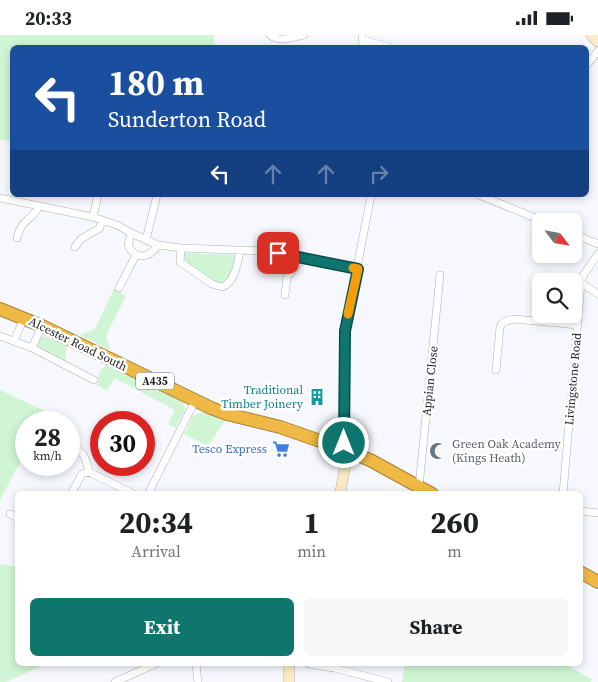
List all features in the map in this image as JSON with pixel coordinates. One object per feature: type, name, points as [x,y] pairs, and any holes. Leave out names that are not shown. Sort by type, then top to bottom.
[{"type":"highway","name":"Alcester Road South","points":[[0,309],[42,326],[195,401],[228,415],[280,427],[346,450],[370,460],[426,491]]},
{"type":"highway","points":[[583,574],[598,582]]},
{"type":"street","points":[[270,35],[274,39],[280,39],[304,35]]},
{"type":"street","points":[[591,35],[598,42]]},
{"type":"street","points":[[363,41],[380,45]]},
{"type":"street","points":[[589,62],[598,51]]},
{"type":"street","points":[[93,217],[98,197]]},
{"type":"street","points":[[146,240],[157,197]]},
{"type":"street","points":[[340,491],[346,450],[345,331],[371,197]]},
{"type":"street","points":[[484,197],[532,217]]},
{"type":"street","points":[[0,198],[93,217],[117,225],[158,245],[181,248],[266,251],[358,269]]},
{"type":"street","points":[[16,238],[22,223],[34,215],[39,206]]},
{"type":"street","points":[[76,247],[81,239],[100,227],[102,221]]},
{"type":"street","points":[[131,233],[128,245],[140,257],[150,254],[158,245]]},
{"type":"street","points":[[582,237],[598,244]]},
{"type":"street","points":[[290,255],[293,242]]},
{"type":"street","points":[[181,248],[180,262],[212,284],[222,287],[227,285],[235,271],[240,250]]},
{"type":"street","points":[[582,280],[598,254]]},
{"type":"street","points":[[119,288],[136,255]]},
{"type":"street","points":[[285,295],[287,277],[296,267],[301,257]]},
{"type":"street","name":"Appian Close","points":[[419,487],[440,275]]},
{"type":"street","points":[[582,284],[598,294]]},
{"type":"street","points":[[14,341],[24,318]]},
{"type":"street","points":[[496,370],[500,327],[506,320],[514,319],[578,325]]},
{"type":"street","name":"Livingstone Road","points":[[563,491],[578,325]]},
{"type":"street","points":[[32,348],[42,326]]},
{"type":"street","points":[[0,336],[32,348],[94,380]]},
{"type":"street","points":[[150,491],[195,401]]},
{"type":"street","points":[[80,451],[86,458],[89,472]]},
{"type":"street","points":[[72,491],[82,474],[89,472],[128,491]]},
{"type":"street","points":[[583,511],[598,513]]},
{"type":"street","points":[[10,514],[15,516]]},
{"type":"street","points":[[115,682],[151,666]]},
{"type":"street","points":[[196,666],[198,682]]},
{"type":"street","points":[[289,666],[289,682]]},
{"type":"street","points":[[326,666],[334,667],[366,679],[388,682]]},
{"type":"green space","points":[[0,35],[214,35],[215,45],[10,45],[10,141],[0,140]]},
{"type":"green space","points":[[183,253],[236,255],[232,271],[225,283],[220,283],[210,280],[185,263]]},
{"type":"green space","points":[[114,289],[126,296],[106,335],[110,350],[80,335],[95,329]]},
{"type":"green space","points":[[42,336],[66,345],[66,361],[42,351],[37,344],[38,339]]},
{"type":"green space","points":[[107,365],[182,399],[185,409],[176,428],[168,424],[175,410],[114,378],[107,391],[97,385],[100,371]]},
{"type":"green space","points":[[0,390],[45,411],[15,411],[15,472],[0,500]]},
{"type":"green space","points":[[203,412],[225,421],[208,446],[184,434],[194,415]]},
{"type":"green space","points":[[0,564],[15,567],[15,666],[42,666],[6,682],[0,682]]},
{"type":"green space","points":[[405,666],[568,666],[592,679],[591,682],[402,682]]},
{"type":"slow traffic","points":[[348,314],[358,269],[353,268]]},
{"type":"place","name":"Traditional Timber Joinery","points":[[317,397]]},
{"type":"place","name":"Tesco Express","points":[[281,449]]},
{"type":"place","name":"Green Oak Academy (Kings Heath)","points":[[438,451]]},
{"type":"route","points":[[278,253],[358,269],[345,331],[344,443]]}]
